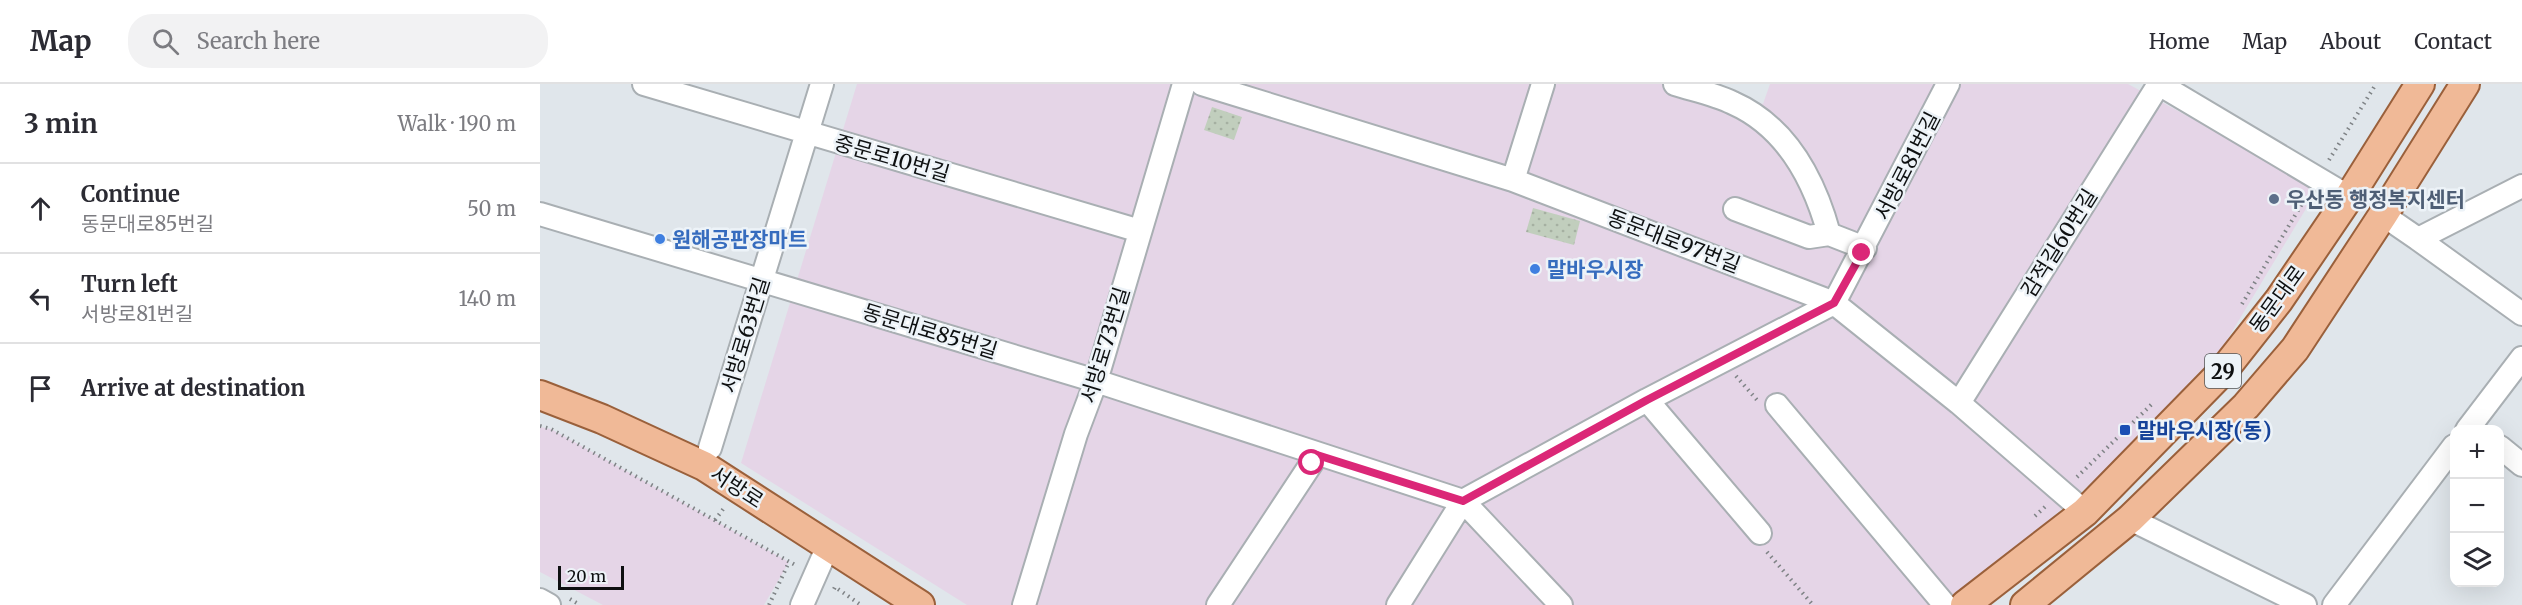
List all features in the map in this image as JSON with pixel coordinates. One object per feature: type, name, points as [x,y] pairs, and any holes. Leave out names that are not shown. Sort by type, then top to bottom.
[{"type":"main road","name":"동문대로","points":[[1965,605],[2085,512],[2223,371],[2279,300],[2349,197],[2420,84]]},
{"type":"main road","name":"동문대로","points":[[2025,605],[2130,519],[2246,406],[2295,349],[2465,84]]},
{"type":"main road","name":"서방로","points":[[540,394],[603,419],[704,466],[920,605]]},
{"type":"street","name":"중문로10번길","points":[[644,84],[1140,231]]},
{"type":"street","name":"서방로63번길","points":[[710,448],[822,84]]},
{"type":"street","name":"서방로73번길","points":[[1024,605],[1076,434],[1096,381],[1184,84]]},
{"type":"street","name":"동문대로97번길","points":[[1202,84],[1513,180],[1834,303],[1959,403],[2085,512]]},
{"type":"street","points":[[1513,180],[1543,84]]},
{"type":"street","points":[[1676,84],[1735,93],[1772,126],[1790,146],[1822,207],[1829,234]]},
{"type":"street","name":"서방로81번길","points":[[1834,303],[1865,248],[1948,84]]},
{"type":"street","points":[[2159,84],[2349,197]]},
{"type":"street","name":"감적길60번길","points":[[1959,403],[2159,84]]},
{"type":"street","points":[[2418,239],[2522,186]]},
{"type":"street","points":[[1734,209],[1809,237],[1829,234],[1865,248]]},
{"type":"street","name":"동문대로85번길","points":[[540,214],[1096,381],[1463,501],[1561,605]]},
{"type":"street","points":[[2383,215],[2522,314]]},
{"type":"street","points":[[1398,605],[1463,501],[1647,400],[1834,303]]},
{"type":"street","points":[[2473,425],[2522,358]]},
{"type":"street","points":[[1647,400],[1761,540]]},
{"type":"street","points":[[1777,405],[1945,605]]},
{"type":"street","points":[[2334,605],[2450,451]]},
{"type":"street","points":[[2504,451],[2522,465]]},
{"type":"street","points":[[1223,597],[1317,455]]},
{"type":"street","points":[[2130,519],[2305,605]]},
{"type":"street","points":[[801,605],[828,546]]},
{"type":"street","points":[[540,600],[549,605]]},
{"type":"path","points":[[2239,308],[2376,84]]},
{"type":"path","points":[[2062,492],[2157,399]]},
{"type":"path","points":[[540,426],[551,429],[835,587],[861,605]]},
{"type":"path","points":[[1761,540],[1813,605]]},
{"type":"path","points":[[768,605],[789,562]]},
{"type":"path","points":[[830,596],[835,587]]},
{"type":"shaded area","name":"말바우시장","points":[[857,84],[1698,84],[1763,104],[1770,84],[2128,84],[2319,187],[2221,350],[2099,476],[1947,605],[967,605],[741,463]]},
{"type":"shaded area","points":[[540,427],[551,429],[789,562],[764,605],[603,605],[540,572]]},
{"type":"green space","points":[[1212,107],[1242,117],[1234,140],[1204,130]]},
{"type":"green space","points":[[1533,208],[1580,221],[1574,245],[1526,232]]},
{"type":"place","name":"우산동 행정복지센터","points":[[2274,199]]},
{"type":"place","name":"원해공판장마트","points":[[660,239]]},
{"type":"place","name":"말바우시장","points":[[1535,269]]},
{"type":"place","name":"말바우시장(동)","points":[[2125,430]]},
{"type":"route","points":[[1312,463],[1317,455],[1463,501],[1647,400],[1834,303],[1862,253]]}]
